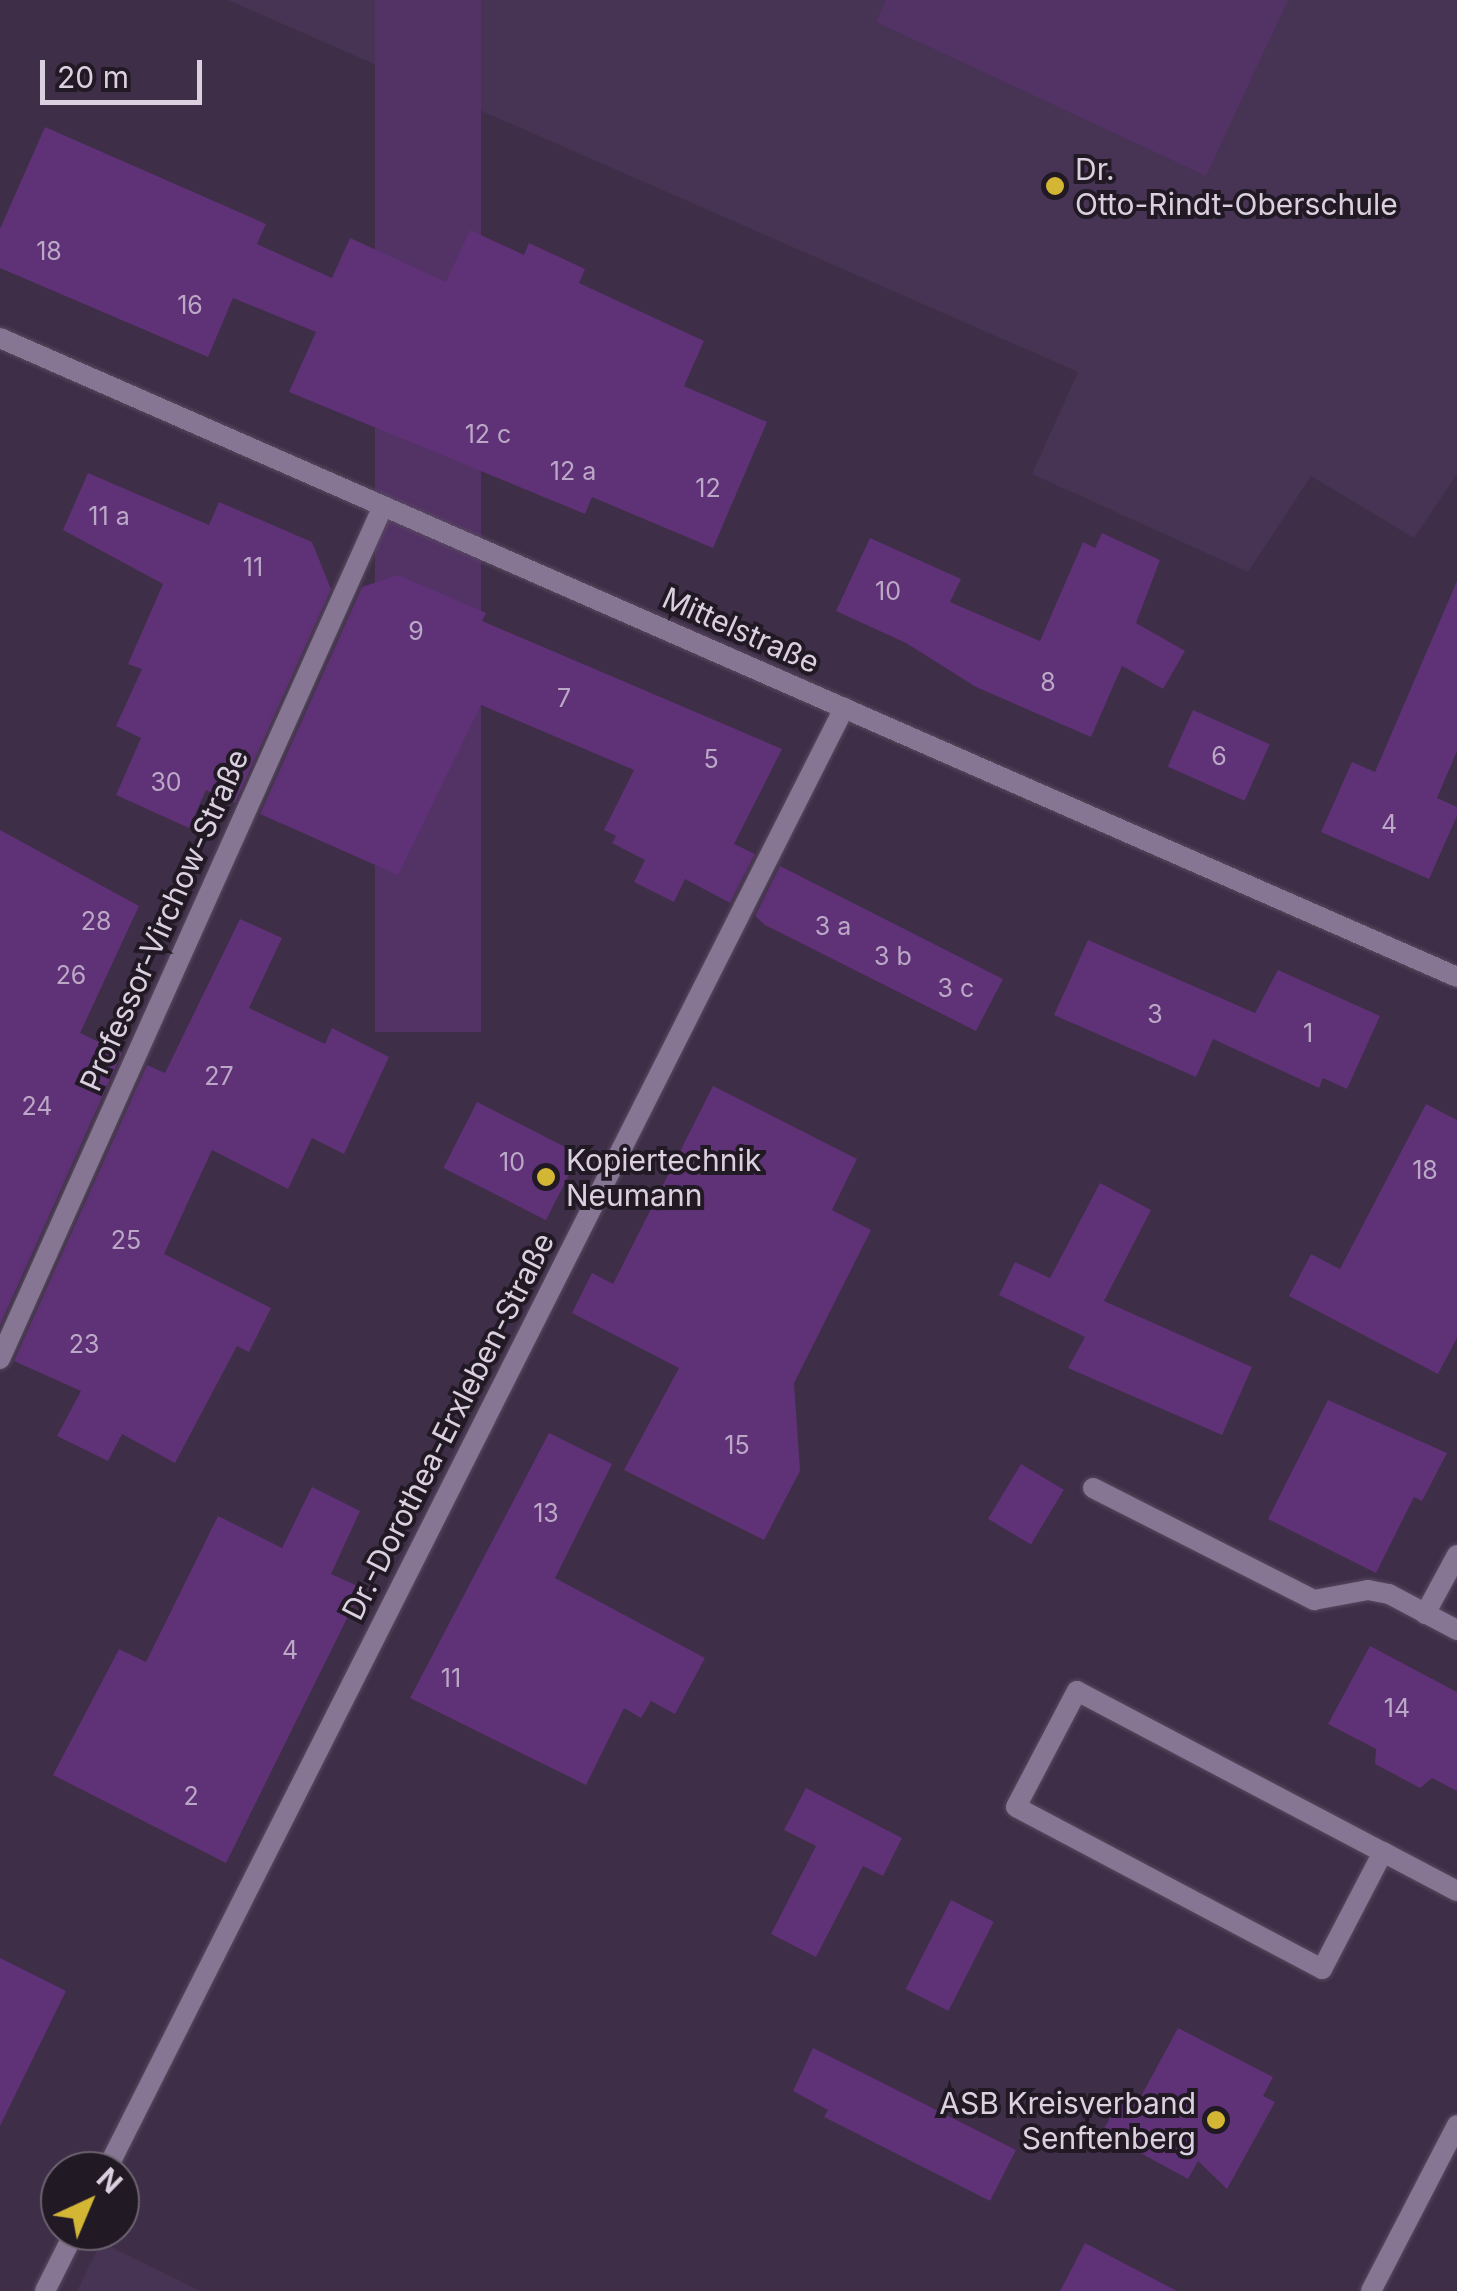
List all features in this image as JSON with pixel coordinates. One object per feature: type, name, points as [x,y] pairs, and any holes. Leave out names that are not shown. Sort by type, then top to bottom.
[{"type":"street","name":"Mittelstraße","points":[[0,338],[1457,977]]},
{"type":"street","name":"Professor-Virchow-Straße","points":[[0,1359],[383,506]]},
{"type":"street","name":"Dr.-Dorothea-Erxleben-Straße","points":[[116,2151],[844,708]]},
{"type":"street","points":[[1092,1488],[1314,1600],[1368,1590],[1457,1630]]},
{"type":"street","points":[[1425,1614],[1457,1554]]},
{"type":"street","points":[[1384,1852],[1322,1969],[1016,1808],[1077,1690],[1384,1852],[1457,1891]]},
{"type":"street","points":[[1370,2291],[1457,2125]]},
{"type":"street","points":[[45,2291],[65,2251]]},
{"type":"shaded area","name":"Dr. Otto-Rindt-Oberschule","points":[[228,0],[1457,0],[1457,474],[1414,538],[1311,476],[1248,572],[1032,474],[1078,372]]},
{"type":"shaded area","points":[[375,0],[481,0],[481,1032],[375,1032]]},
{"type":"shaded area","points":[[886,0],[1288,0],[1206,176],[876,22]]},
{"type":"shaded area","points":[[97,2251],[119,2251],[200,2291],[77,2291]]},
{"type":"building","points":[[45,127],[266,224],[257,244],[332,278],[350,238],[446,282],[470,230],[524,255],[529,243],[585,269],[579,283],[704,341],[684,386],[767,422],[713,548],[592,497],[585,514],[289,392],[316,332],[233,298],[208,357],[0,268],[0,229]]},
{"type":"building","points":[[88,473],[209,525],[219,502],[312,542],[331,589],[235,803],[206,790],[189,828],[116,795],[141,738],[116,726],[142,669],[128,664],[163,584],[63,530]]},
{"type":"building","points":[[1102,533],[1160,560],[1136,623],[1185,651],[1163,689],[1122,666],[1091,737],[976,687],[906,643],[836,611],[870,538],[961,579],[950,602],[1040,641],[1083,542],[1095,548]]},
{"type":"building","points":[[398,575],[486,613],[482,621],[782,749],[734,844],[755,854],[730,903],[685,879],[674,902],[634,882],[645,860],[612,843],[616,836],[604,830],[634,770],[481,705],[398,875],[260,814],[362,587]]},
{"type":"building","points":[[1457,581],[1457,751],[1437,798],[1457,807],[1457,816],[1429,879],[1321,832],[1352,762],[1375,772]]},
{"type":"building","points":[[1193,710],[1270,744],[1245,801],[1168,767]]},
{"type":"building","points":[[0,830],[139,906],[80,1033],[122,1053],[0,1325]]},
{"type":"building","points":[[780,866],[1003,979],[976,1031],[765,925],[755,916]]},
{"type":"building","points":[[240,919],[282,938],[249,1008],[325,1044],[332,1028],[389,1057],[344,1154],[312,1138],[288,1189],[212,1150],[164,1254],[271,1308],[249,1352],[237,1346],[175,1463],[122,1434],[108,1461],[57,1436],[81,1391],[14,1361],[147,1065],[165,1073]]},
{"type":"building","points":[[1088,940],[1255,1013],[1278,970],[1380,1016],[1347,1089],[1323,1078],[1319,1088],[1213,1039],[1196,1077],[1054,1015]]},
{"type":"building","points":[[713,1086],[857,1159],[832,1210],[871,1230],[794,1383],[800,1471],[764,1540],[624,1470],[679,1368],[572,1313],[592,1273],[613,1284]]},
{"type":"building","points":[[477,1102],[579,1154],[546,1220],[443,1168]]},
{"type":"building","points":[[1426,1104],[1457,1120],[1457,1338],[1438,1374],[1289,1296],[1311,1254],[1340,1269]]},
{"type":"building","points":[[1100,1183],[1151,1210],[1104,1301],[1252,1367],[1222,1435],[1068,1368],[1085,1337],[999,1295],[1015,1262],[1050,1278]]},
{"type":"building","points":[[1328,1400],[1447,1453],[1422,1501],[1414,1497],[1376,1573],[1268,1519]]},
{"type":"building","points":[[549,1433],[612,1464],[555,1578],[705,1658],[675,1714],[651,1701],[641,1718],[624,1708],[586,1785],[410,1698]]},
{"type":"building","points":[[1021,1464],[1064,1490],[1031,1545],[988,1519]]},
{"type":"building","points":[[312,1487],[360,1511],[331,1574],[362,1588],[226,1863],[53,1775],[119,1649],[146,1662],[218,1516],[282,1548]]},
{"type":"building","points":[[1370,1646],[1457,1692],[1457,1791],[1432,1778],[1420,1788],[1375,1764],[1376,1749],[1328,1724]]},
{"type":"building","points":[[806,1788],[902,1838],[883,1876],[863,1866],[816,1957],[771,1934],[816,1846],[784,1830]]},
{"type":"building","points":[[951,1900],[994,1922],[948,2011],[906,1989]]},
{"type":"building","points":[[0,1958],[66,1991],[0,2126]]},
{"type":"building","points":[[1178,2028],[1273,2077],[1263,2096],[1275,2102],[1227,2189],[1198,2161],[1188,2179],[1102,2132],[1125,2092],[1139,2100]]},
{"type":"building","points":[[813,2048],[1016,2150],[990,2201],[824,2117],[828,2110],[793,2091]]},
{"type":"building","points":[[1085,2243],[1177,2291],[1060,2291]]},
{"type":"place","name":"Dr. Otto-Rindt-Oberschule","points":[[1055,186]]},
{"type":"place","name":"Kopiertechnik Neumann","points":[[546,1177]]},
{"type":"place","name":"ASB Kreisverband Senftenberg","points":[[1216,2120]]}]
